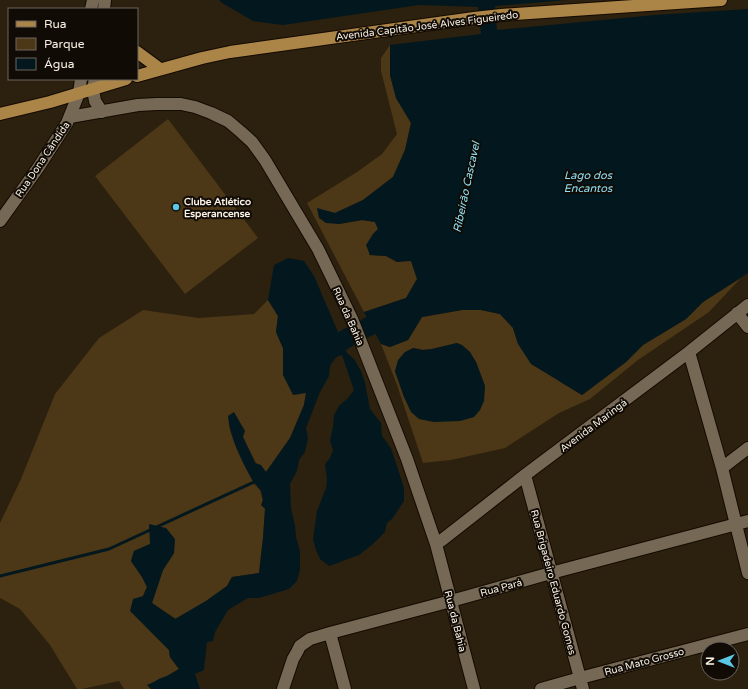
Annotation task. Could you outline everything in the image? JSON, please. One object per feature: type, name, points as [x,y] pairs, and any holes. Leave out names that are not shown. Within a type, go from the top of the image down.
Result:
[{"type":"main road","name":"Avenida Capitão José Alves Figueiredo","points":[[138,76],[230,52],[474,18],[721,0]]},
{"type":"main road","points":[[138,53],[160,69]]},
{"type":"main road","points":[[0,114],[79,93],[94,84],[120,80]]},
{"type":"street","name":"Rua Dona Cândida","points":[[0,221],[68,123],[79,93],[81,80]]},
{"type":"street","points":[[94,84],[94,100],[102,112]]},
{"type":"street","name":"Rua da Bahia","points":[[70,117],[138,105],[181,104],[195,107],[228,120],[256,148],[265,160],[318,249],[352,319],[407,459],[436,544],[474,689]]},
{"type":"street","name":"Avenida Maringá","points":[[436,544],[689,352],[748,305]]},
{"type":"street","points":[[737,313],[748,328]]},
{"type":"street","points":[[689,352],[722,468],[748,573]]},
{"type":"street","points":[[722,468],[748,448]]},
{"type":"street","name":"Rua Brigadeiro Eduardo Gomes","points":[[526,475],[581,683]]},
{"type":"street","name":"Rua Pará","points":[[283,689],[293,659],[300,646],[310,639],[748,521]]},
{"type":"street","points":[[330,633],[345,689]]},
{"type":"street","name":"Rua Mato Grosso","points":[[541,689],[581,683],[748,634]]},
{"type":"green space","points":[[390,45],[390,75],[396,98],[411,123],[405,150],[393,177],[363,200],[335,213],[317,209],[339,224],[362,220],[375,222],[378,229],[373,234],[369,255],[386,256],[397,262],[411,260],[417,279],[406,298],[364,312],[307,203],[357,172],[382,154],[397,134],[381,71],[381,58]]},
{"type":"green space","name":"Clube Atlético Esperancense","points":[[168,119],[258,238],[185,294],[95,176]]},
{"type":"green space","points":[[741,278],[709,312],[638,360],[590,399],[559,413],[505,448],[451,460],[423,463],[397,385],[381,344],[390,347],[408,340],[422,317],[462,310],[481,310],[500,314],[513,328],[518,344],[562,383],[582,395],[626,362],[643,345],[686,319],[703,302]],"holes":[[[457,343],[476,362],[485,386],[404,397],[395,371],[413,348],[423,350],[432,349]]]},
{"type":"green space","points":[[268,300],[278,316],[276,332],[283,348],[283,375],[306,393],[304,405],[290,438],[266,472],[256,463],[243,437],[234,413],[229,426],[254,484],[260,490],[265,509],[259,573],[232,577],[227,586],[176,619],[152,603],[163,570],[174,553],[150,544],[134,551],[131,561],[147,587],[143,596],[145,626],[169,650],[170,657],[179,669],[148,685],[151,689],[124,689],[119,681],[77,689],[50,645],[20,609],[0,598],[0,523],[21,479],[55,394],[99,338],[143,310],[199,318],[254,314]]},
{"type":"water","name":"Lago dos Encantos","points":[[219,0],[568,0],[495,6],[497,30],[655,15],[748,9],[748,273],[703,302],[686,319],[643,345],[626,362],[582,395],[531,364],[518,344],[513,328],[500,314],[481,310],[462,310],[422,317],[408,340],[390,347],[381,344],[364,312],[406,298],[417,279],[411,261],[397,262],[386,256],[370,255],[366,245],[378,229],[375,222],[362,220],[339,224],[326,223],[319,218],[317,208],[335,213],[363,200],[393,177],[405,150],[411,123],[396,98],[390,75],[390,45],[481,34],[478,7],[419,5],[283,25],[253,21]]},
{"type":"water","points":[[288,258],[304,261],[314,276],[347,353],[354,359],[361,371],[370,409],[381,423],[382,436],[391,448],[404,488],[404,501],[393,518],[387,523],[385,532],[359,555],[329,566],[320,559],[313,539],[317,511],[326,488],[327,480],[325,464],[330,458],[333,450],[330,441],[334,415],[339,406],[354,390],[342,355],[331,359],[329,376],[320,392],[306,428],[308,438],[305,452],[299,460],[297,471],[290,484],[291,508],[300,551],[300,570],[297,581],[289,589],[259,598],[248,598],[228,610],[215,632],[213,641],[207,642],[204,670],[195,674],[200,689],[151,689],[147,685],[179,669],[170,657],[169,650],[130,611],[133,599],[143,596],[147,587],[131,561],[134,551],[150,544],[149,524],[166,528],[175,539],[174,553],[163,570],[152,603],[175,619],[206,601],[227,586],[232,577],[259,573],[265,509],[261,505],[263,500],[261,491],[251,478],[236,448],[228,416],[234,412],[245,431],[243,437],[255,463],[261,465],[266,472],[290,438],[304,405],[306,393],[293,395],[283,375],[283,348],[276,332],[278,316],[268,300],[274,265]]},
{"type":"water","points":[[457,343],[462,345],[470,352],[476,362],[485,386],[484,401],[480,410],[474,417],[460,421],[434,422],[419,419],[411,412],[404,397],[395,371],[398,360],[405,352],[413,348],[423,350],[432,349]]},
{"type":"waterway","name":"Ribeirão Cascavel","points":[[366,328],[393,313]]},
{"type":"waterway","name":"Ribeirão Cascavel","points":[[324,358],[332,348],[349,337]]},
{"type":"waterway","points":[[0,576],[109,549],[256,481]]},
{"type":"place","name":"Clube Atlético Esperancense","points":[[176,207]]}]
